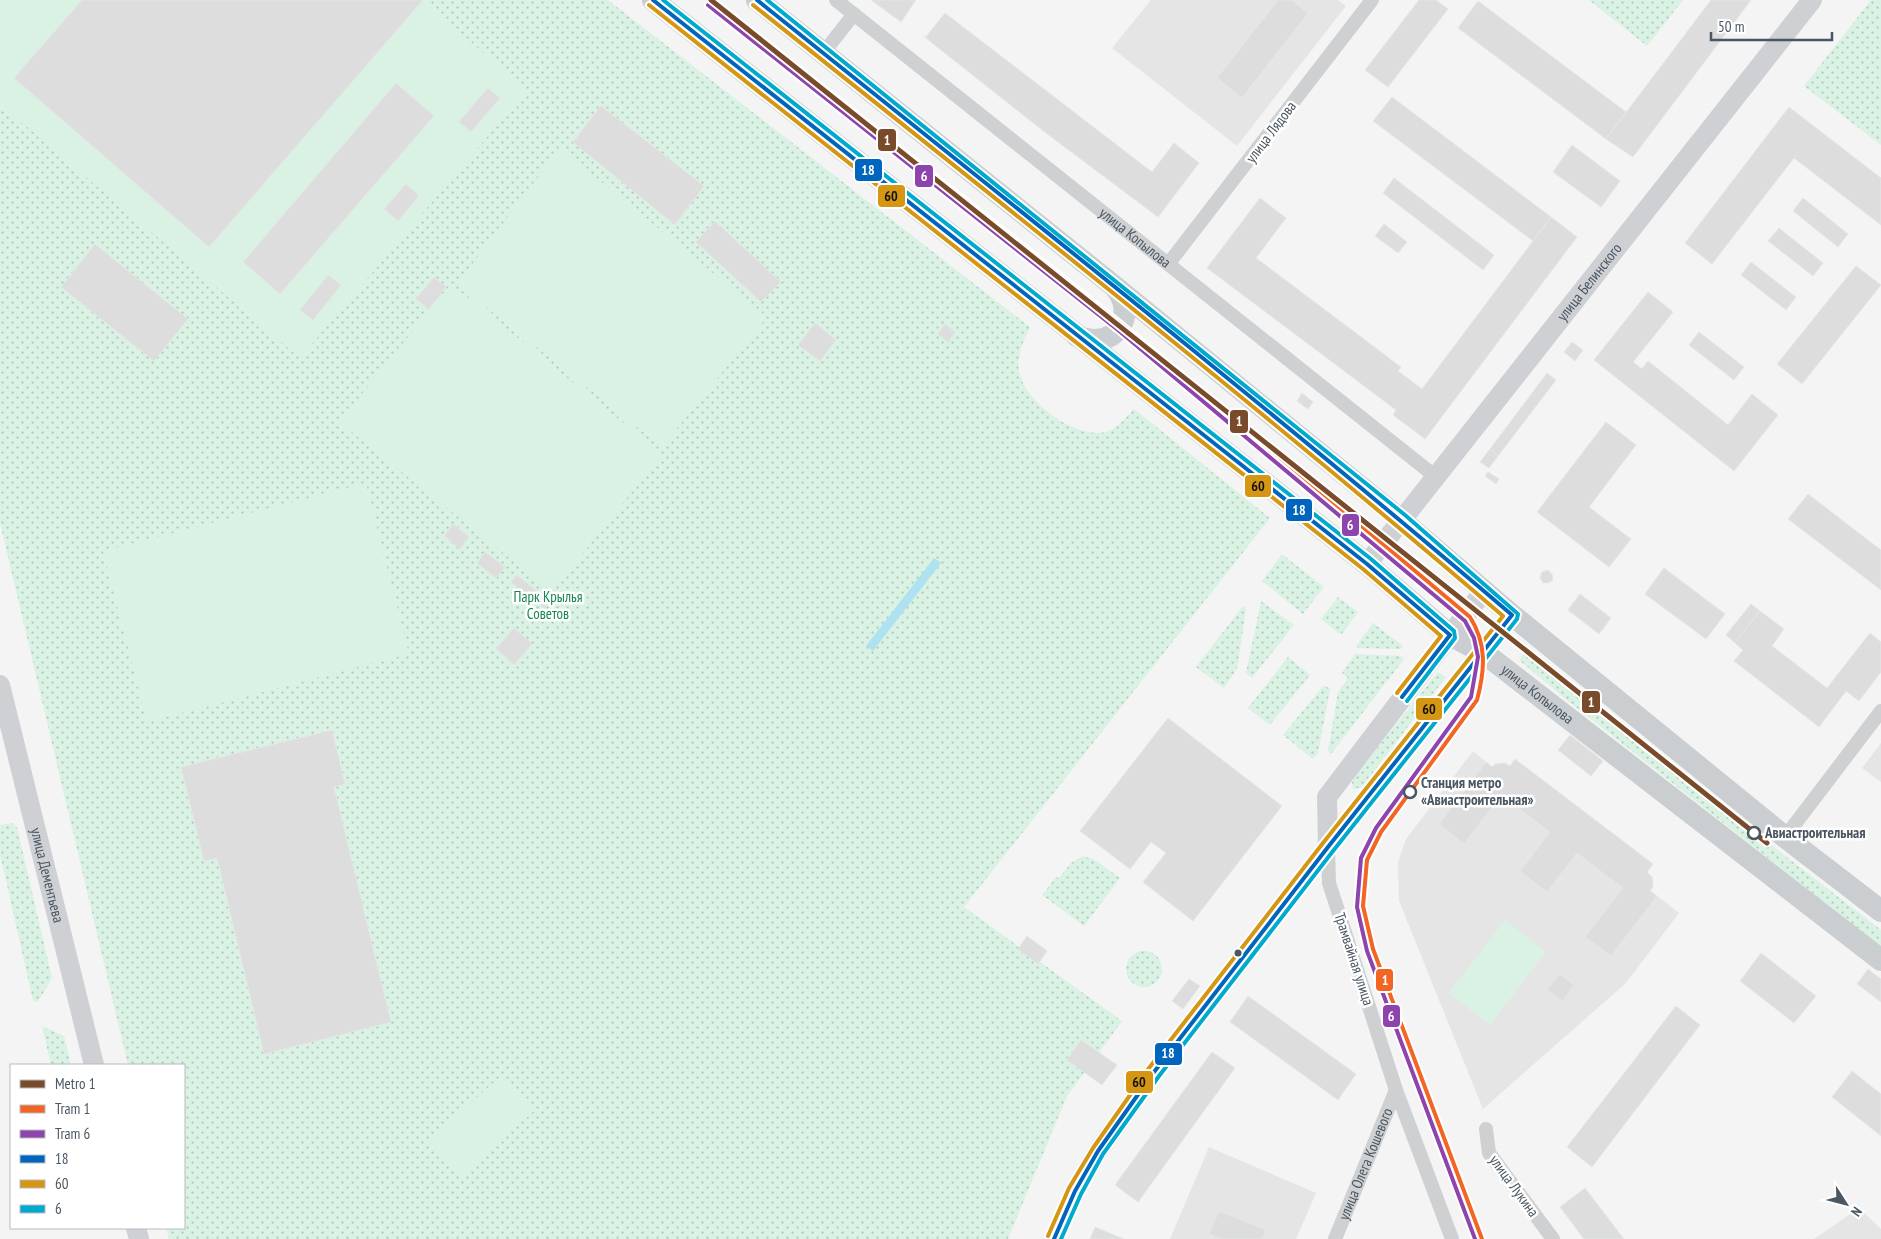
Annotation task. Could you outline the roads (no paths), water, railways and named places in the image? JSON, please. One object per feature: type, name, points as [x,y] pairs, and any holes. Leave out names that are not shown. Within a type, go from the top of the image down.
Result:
[{"type":"main road","name":"улица Копылова","points":[[653,0],[1367,564],[1450,635],[1482,652],[1881,960]]},
{"type":"main road","points":[[757,0],[1114,286],[1401,520],[1483,592],[1785,837],[1881,911]]},
{"type":"main road","points":[[1076,335],[1096,341],[1115,333],[1125,317],[1125,304],[1121,294],[1114,286]]},
{"type":"street","name":"улица Копылова","points":[[836,0],[1169,263],[1375,430],[1436,476]]},
{"type":"street","name":"улица Лядова","points":[[1169,263],[1372,0]]},
{"type":"street","name":"улица Белинского","points":[[1367,564],[1812,0]]},
{"type":"street","points":[[824,52],[854,14]]},
{"type":"street","points":[[1328,847],[1327,797],[1483,592]]},
{"type":"street","points":[[1054,1239],[1075,1191],[1098,1151],[1154,1072],[1328,847],[1512,615]]},
{"type":"street","name":"улица Дементьева","points":[[0,685],[94,1064]]},
{"type":"street","points":[[1785,837],[1881,711]]},
{"type":"street","name":"Трамвайная улица","points":[[1328,847],[1329,883],[1396,1090],[1452,1239]]},
{"type":"street","name":"улица Олега Кошевого","points":[[1335,1239],[1396,1090]]},
{"type":"street","name":"улица Лукина","points":[[1486,1129],[1489,1153],[1553,1239]]},
{"type":"water","points":[[934,558],[941,563],[873,651],[866,646]]},
{"type":"metro line","name":"1","points":[[711,0],[1767,843]]},
{"type":"tram line","name":"1","points":[[712,0],[1122,325],[1470,617],[1476,627],[1483,657],[1482,678],[1477,700],[1381,832],[1367,860],[1363,906],[1373,949],[1482,1239]]},
{"type":"tram line","name":"6","points":[[708,5],[1118,330],[1465,621],[1474,638],[1478,657],[1471,697],[1376,828],[1361,858],[1357,907],[1367,951],[1475,1239]]},
{"type":"place","name":"Станция метро «Авиастроительная»","points":[[1410,792]]},
{"type":"place","name":"Авиастроительная","points":[[1754,833]]},
{"type":"park label","name":"Парк Крылья Советов","points":[[548,606]]}]
